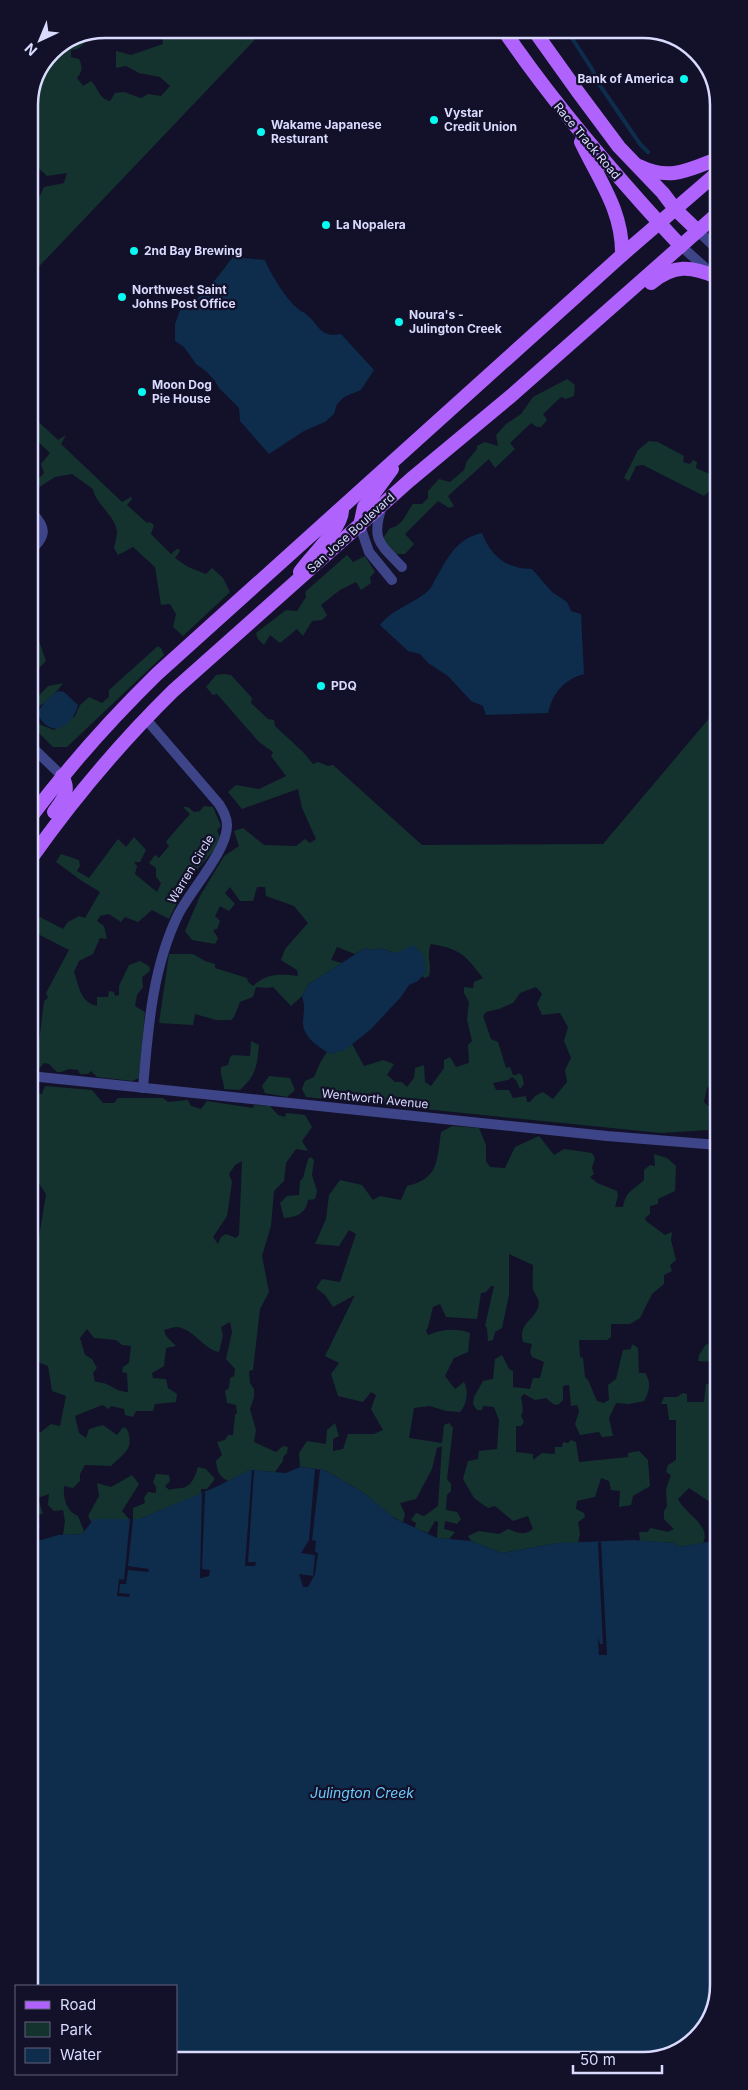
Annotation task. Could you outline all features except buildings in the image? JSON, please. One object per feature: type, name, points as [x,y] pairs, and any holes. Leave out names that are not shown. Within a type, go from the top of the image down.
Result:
[{"type":"main road","name":"Race Track Road","points":[[508,38],[574,126],[658,224],[681,246]]},
{"type":"main road","name":"Race Track Road","points":[[539,38],[600,122],[675,209],[698,231]]},
{"type":"main road","points":[[574,126],[596,175],[612,201],[619,220],[622,255]]},
{"type":"main road","points":[[636,165],[660,174],[677,174],[710,162]]},
{"type":"main road","name":"San Jose Boulevard","points":[[38,808],[62,776],[129,701],[403,451],[710,179]]},
{"type":"main road","name":"San Jose Boulevard","points":[[38,849],[84,786],[145,718],[410,480],[511,396],[710,220]]},
{"type":"main road","points":[[511,396],[522,397],[526,394],[663,273],[676,269],[690,269],[710,274]]},
{"type":"main road","points":[[360,526],[364,507],[383,483],[403,451]]},
{"type":"main road","points":[[288,589],[310,557],[332,533],[342,515],[342,508]]},
{"type":"main road","points":[[145,718],[140,712],[140,704],[168,675],[170,663]]},
{"type":"main road","points":[[38,833],[66,792],[67,785],[62,776]]},
{"type":"street","points":[[698,231],[710,242]]},
{"type":"street","points":[[681,246],[710,271]]},
{"type":"street","points":[[382,506],[376,533],[380,543],[402,566]]},
{"type":"street","points":[[38,519],[44,532],[38,543]]},
{"type":"street","points":[[360,526],[369,552],[392,580]]},
{"type":"street","name":"Warren Circle","points":[[143,1088],[154,991],[162,956],[178,916],[222,845],[227,825],[219,804],[145,718]]},
{"type":"street","points":[[38,753],[62,776]]},
{"type":"street","name":"Wentworth Avenue","points":[[38,1077],[614,1137],[710,1144]]},
{"type":"green space","points":[[162,38],[256,38],[38,268],[38,200],[44,187],[64,183],[67,173],[47,176],[38,168],[38,100],[43,79],[49,67],[51,65],[65,65],[65,51],[67,49],[87,41],[78,49],[71,50],[71,57],[79,59],[81,65],[80,74],[77,78],[83,86],[91,81],[103,98],[110,101],[115,93],[124,92],[141,98],[148,94],[161,96],[170,86],[160,77],[139,73],[126,66],[116,68],[116,51],[131,55],[163,44]]},
{"type":"green space","points":[[567,379],[575,385],[574,396],[566,399],[561,397],[543,414],[547,420],[541,427],[531,423],[510,443],[515,449],[495,468],[489,459],[448,496],[454,506],[449,508],[438,501],[405,534],[414,544],[405,554],[396,554],[386,545],[383,538],[390,528],[401,522],[413,504],[422,504],[428,498],[428,491],[439,479],[450,482],[464,470],[467,461],[477,449],[477,446],[485,442],[498,446],[496,435],[506,424],[521,414],[533,397]]},
{"type":"green space","points":[[38,421],[58,440],[66,435],[61,444],[122,502],[131,497],[132,499],[127,505],[147,523],[150,522],[154,525],[151,534],[171,554],[179,549],[180,551],[175,558],[188,567],[206,574],[212,568],[223,578],[230,592],[183,636],[173,627],[176,614],[170,604],[161,605],[155,567],[133,547],[118,555],[114,548],[117,534],[116,526],[98,500],[93,489],[72,474],[55,477],[38,488],[38,480],[44,473],[41,464],[50,453],[38,442]]},
{"type":"green space","points":[[649,441],[658,442],[684,456],[683,462],[690,464],[693,460],[697,462],[696,468],[710,474],[710,491],[704,496],[643,465],[636,466],[629,481],[624,478],[638,450]]},
{"type":"green space","points":[[347,555],[353,562],[365,556],[375,572],[370,577],[371,583],[361,590],[356,582],[340,590],[321,605],[327,615],[322,620],[312,621],[303,636],[297,629],[280,643],[270,635],[264,645],[258,639],[256,633],[286,610],[297,611],[306,597],[305,592]]},
{"type":"green space","points":[[38,638],[46,661],[38,669]]},
{"type":"green space","points":[[158,646],[161,648],[164,655],[67,747],[53,747],[38,732],[38,722],[41,725],[54,730],[75,716],[80,705],[89,697],[102,703],[109,697],[109,690]]},
{"type":"green space","points":[[216,675],[231,675],[252,698],[251,703],[268,719],[274,720],[275,726],[313,764],[318,762],[328,766],[333,765],[422,845],[603,844],[710,717],[710,1085],[707,1088],[704,1102],[709,1107],[708,1130],[661,1133],[306,1097],[302,1089],[305,1081],[314,1077],[327,1052],[330,1054],[344,1050],[352,1044],[364,1066],[383,1060],[394,1064],[387,1075],[395,1082],[402,1082],[407,1087],[414,1078],[415,1068],[424,1065],[425,1082],[431,1086],[444,1068],[444,1060],[450,1057],[456,1067],[469,1063],[468,1045],[472,1041],[467,1020],[469,1002],[464,993],[464,987],[473,988],[474,982],[483,978],[462,954],[449,948],[431,944],[429,952],[430,972],[429,976],[425,978],[422,976],[426,972],[396,953],[379,948],[373,950],[365,948],[355,954],[337,947],[331,960],[342,963],[309,984],[302,996],[291,1006],[273,987],[256,987],[253,997],[240,1002],[231,1020],[216,1020],[195,1014],[193,1025],[159,1023],[169,954],[193,954],[215,964],[215,968],[247,978],[248,982],[253,986],[263,979],[274,975],[298,976],[297,970],[281,960],[285,949],[308,923],[294,906],[266,896],[265,887],[257,887],[253,901],[240,901],[230,887],[225,893],[235,904],[229,911],[220,906],[215,916],[220,921],[217,929],[213,930],[218,938],[215,944],[192,940],[185,931],[200,896],[224,856],[239,846],[234,831],[243,828],[264,845],[296,846],[305,839],[310,843],[316,839],[302,808],[298,789],[242,809],[228,792],[236,785],[259,789],[286,776],[271,756],[273,752],[259,742],[217,694],[213,695],[206,687]],"holes":[[[536,987],[542,994],[537,1004],[542,1015],[560,1013],[568,1027],[564,1041],[571,1058],[565,1070],[567,1082],[553,1099],[543,1092],[535,1096],[530,1102],[527,1102],[526,1096],[513,1098],[509,1090],[496,1090],[493,1083],[508,1080],[512,1077],[516,1080],[520,1089],[524,1084],[522,1075],[518,1073],[513,1075],[510,1067],[506,1068],[498,1042],[491,1039],[483,1016],[486,1012],[513,1003],[520,993]]]},
{"type":"green space","points":[[63,683],[50,698],[38,706],[38,697],[48,686]]},
{"type":"green space","points":[[204,806],[213,807],[221,826],[217,830],[220,837],[216,848],[189,879],[169,919],[152,910],[138,922],[125,917],[121,922],[109,914],[100,916],[97,921],[104,926],[107,939],[100,938],[93,954],[79,961],[74,972],[84,997],[91,1004],[97,1006],[97,997],[108,997],[109,991],[114,992],[115,996],[119,995],[119,986],[129,965],[140,961],[149,966],[150,971],[142,977],[143,987],[137,995],[135,1006],[145,1012],[139,1078],[132,1081],[97,1077],[91,1071],[88,1074],[80,1074],[78,1070],[69,1069],[57,1072],[49,1064],[44,1063],[38,1070],[38,1051],[44,1001],[48,998],[46,993],[69,950],[38,934],[38,920],[40,917],[63,929],[68,922],[79,916],[85,918],[100,892],[56,862],[61,854],[79,860],[80,866],[77,871],[89,878],[118,839],[126,847],[134,837],[146,850],[140,862],[134,862],[137,866],[135,874],[157,892],[161,883],[156,877],[156,868],[149,863],[155,855],[159,858],[169,846],[166,842],[190,814],[183,807],[188,807],[194,812],[200,811]]},
{"type":"green space","points":[[251,1041],[259,1045],[253,1075],[240,1090],[224,1089],[221,1067],[228,1065],[230,1057],[233,1055],[250,1056]]},
{"type":"green space","points":[[269,1076],[290,1078],[295,1090],[287,1097],[265,1093],[262,1086]]},
{"type":"green space","points":[[45,1086],[92,1090],[103,1103],[114,1103],[118,1098],[163,1098],[168,1102],[188,1100],[191,1106],[201,1109],[207,1101],[253,1108],[254,1105],[270,1106],[278,1115],[285,1117],[286,1113],[305,1115],[312,1127],[302,1141],[308,1151],[296,1149],[286,1163],[284,1181],[274,1191],[271,1226],[262,1256],[269,1292],[260,1309],[253,1370],[249,1371],[250,1383],[254,1389],[254,1397],[250,1409],[256,1430],[254,1442],[276,1452],[283,1446],[288,1447],[283,1461],[275,1472],[250,1470],[228,1481],[222,1477],[218,1470],[216,1461],[222,1455],[217,1442],[225,1440],[228,1435],[233,1435],[235,1415],[237,1413],[236,1405],[227,1403],[225,1391],[229,1388],[230,1378],[234,1376],[235,1369],[226,1359],[232,1332],[230,1322],[221,1327],[223,1336],[219,1352],[208,1347],[188,1331],[174,1327],[164,1330],[166,1336],[176,1346],[166,1348],[164,1366],[152,1373],[153,1378],[166,1379],[168,1388],[177,1394],[176,1402],[155,1404],[153,1411],[136,1411],[133,1417],[125,1415],[124,1409],[111,1406],[109,1409],[102,1405],[75,1416],[79,1433],[86,1438],[89,1429],[103,1425],[117,1435],[123,1427],[127,1429],[130,1441],[124,1454],[111,1466],[85,1465],[80,1474],[80,1481],[73,1488],[64,1486],[66,1504],[78,1516],[84,1531],[82,1534],[63,1535],[65,1521],[63,1510],[54,1511],[48,1505],[49,1494],[38,1498],[38,1431],[41,1432],[51,1424],[60,1426],[66,1396],[52,1391],[48,1366],[38,1362],[38,1244],[46,1194],[38,1182],[38,1093],[42,1094]],"holes":[[[242,1161],[239,1235],[236,1238],[226,1234],[221,1237],[218,1244],[213,1237],[227,1216],[232,1182],[229,1174],[235,1165]],[[87,1329],[94,1338],[116,1340],[122,1345],[131,1346],[129,1363],[123,1367],[122,1372],[127,1373],[128,1392],[95,1382],[93,1373],[97,1368],[92,1359],[85,1355],[80,1338]]]},
{"type":"green space","points":[[452,1126],[479,1128],[486,1145],[486,1161],[490,1167],[505,1168],[515,1147],[539,1136],[554,1155],[564,1149],[592,1153],[595,1158],[592,1168],[594,1174],[590,1177],[597,1183],[617,1191],[618,1196],[615,1207],[623,1207],[628,1194],[644,1180],[644,1170],[650,1165],[655,1166],[654,1154],[667,1158],[676,1166],[675,1191],[658,1199],[658,1204],[650,1206],[650,1214],[645,1218],[646,1221],[665,1235],[672,1232],[671,1240],[676,1260],[670,1265],[672,1271],[664,1275],[664,1284],[652,1294],[640,1318],[630,1324],[611,1324],[611,1337],[607,1340],[579,1340],[580,1357],[583,1358],[585,1377],[597,1401],[604,1403],[609,1400],[608,1385],[616,1379],[623,1350],[631,1349],[632,1344],[638,1348],[639,1373],[645,1373],[649,1384],[644,1401],[629,1404],[616,1403],[609,1418],[613,1436],[602,1437],[599,1432],[580,1435],[575,1424],[579,1411],[577,1405],[571,1406],[569,1385],[563,1386],[563,1400],[558,1405],[553,1404],[546,1398],[535,1400],[524,1394],[521,1397],[523,1410],[521,1416],[524,1422],[521,1426],[516,1426],[516,1452],[533,1454],[533,1460],[542,1453],[555,1454],[555,1447],[562,1447],[563,1442],[568,1443],[571,1440],[576,1442],[579,1462],[628,1457],[628,1453],[639,1451],[648,1460],[650,1486],[633,1496],[631,1505],[619,1507],[620,1491],[611,1490],[609,1481],[601,1478],[595,1497],[577,1501],[576,1509],[584,1513],[585,1517],[578,1522],[580,1534],[578,1543],[557,1543],[502,1553],[471,1541],[468,1536],[479,1531],[499,1534],[508,1529],[524,1533],[533,1529],[528,1516],[513,1521],[495,1506],[488,1508],[474,1498],[463,1479],[468,1461],[478,1459],[479,1451],[497,1449],[499,1420],[494,1407],[483,1406],[482,1410],[477,1410],[473,1404],[474,1397],[483,1381],[493,1379],[495,1359],[502,1355],[509,1369],[513,1371],[513,1387],[530,1389],[533,1378],[540,1378],[544,1362],[532,1357],[530,1352],[532,1344],[523,1342],[522,1336],[524,1327],[539,1305],[533,1289],[533,1265],[509,1254],[509,1295],[502,1328],[495,1332],[493,1340],[488,1341],[487,1328],[485,1326],[494,1286],[481,1293],[477,1319],[446,1317],[440,1304],[433,1307],[426,1331],[428,1335],[449,1330],[460,1330],[470,1333],[468,1352],[454,1358],[445,1376],[455,1389],[464,1382],[467,1393],[462,1409],[460,1412],[446,1411],[430,1406],[414,1408],[409,1438],[442,1443],[444,1425],[449,1423],[453,1428],[447,1479],[451,1484],[451,1491],[447,1495],[446,1510],[457,1512],[461,1519],[457,1524],[445,1521],[444,1529],[455,1532],[449,1539],[437,1538],[438,1522],[435,1521],[428,1533],[415,1528],[416,1523],[411,1520],[416,1513],[424,1516],[438,1506],[442,1446],[437,1448],[432,1469],[416,1499],[400,1503],[405,1514],[403,1522],[391,1516],[364,1493],[325,1470],[300,1467],[299,1453],[307,1441],[326,1444],[327,1430],[335,1423],[339,1436],[333,1439],[333,1451],[343,1449],[348,1434],[374,1434],[383,1430],[371,1409],[376,1395],[371,1392],[363,1402],[338,1396],[331,1374],[339,1363],[325,1356],[355,1295],[333,1307],[325,1295],[316,1288],[322,1279],[340,1282],[356,1234],[349,1230],[339,1246],[315,1244],[326,1219],[329,1195],[340,1180],[362,1185],[373,1200],[380,1196],[401,1200],[407,1186],[425,1179],[431,1173],[437,1160],[441,1132]]},
{"type":"green space","points":[[311,1157],[314,1160],[312,1175],[317,1191],[315,1199],[308,1200],[305,1209],[300,1214],[284,1218],[280,1203],[287,1196],[299,1195],[300,1181],[303,1178],[308,1159]]},
{"type":"green space","points":[[706,1344],[710,1345],[710,1362],[698,1361],[699,1355]]},
{"type":"green space","points":[[706,1384],[710,1384],[710,1502],[689,1488],[678,1499],[704,1531],[703,1543],[678,1547],[675,1543],[640,1541],[639,1532],[647,1532],[651,1528],[668,1532],[674,1529],[664,1519],[664,1511],[667,1506],[666,1489],[671,1475],[666,1472],[668,1465],[676,1460],[676,1420],[669,1420],[667,1404],[661,1404],[664,1397],[677,1397],[683,1393],[687,1394],[687,1402],[704,1402]]},
{"type":"green space","points":[[198,1467],[206,1469],[215,1479],[207,1489],[201,1489],[201,1494],[139,1519],[133,1519],[133,1508],[145,1503],[144,1498],[148,1492],[156,1493],[156,1487],[153,1482],[156,1474],[169,1475],[170,1481],[165,1486],[169,1490],[181,1488],[188,1486]]},
{"type":"green space","points":[[132,1475],[139,1484],[122,1511],[129,1519],[94,1519],[92,1523],[88,1516],[99,1496],[97,1483],[111,1487]]},
{"type":"green space","points":[[38,1498],[43,1514],[38,1514]]},
{"type":"water","points":[[233,257],[265,260],[288,299],[324,333],[341,334],[374,370],[361,390],[344,397],[337,404],[334,414],[325,422],[304,431],[269,454],[240,421],[239,408],[219,388],[207,372],[196,364],[184,347],[175,341],[175,324],[180,310],[203,294]]},
{"type":"water","points":[[482,533],[490,548],[501,560],[514,567],[532,569],[552,592],[567,602],[571,611],[581,614],[584,674],[570,680],[560,688],[553,699],[548,713],[486,715],[483,706],[471,701],[448,676],[428,663],[420,654],[408,651],[380,625],[390,615],[428,591],[459,544]]},
{"type":"water","points":[[58,691],[64,692],[78,705],[71,720],[66,725],[54,728],[42,721],[38,715],[46,700]]},
{"type":"water","points":[[413,945],[424,956],[426,972],[418,981],[409,985],[400,998],[371,1029],[345,1050],[330,1054],[309,1038],[303,1024],[304,1007],[302,996],[309,984],[365,948],[373,950],[379,948],[396,953]]},
{"type":"water","name":"Julington Creek","points":[[300,1467],[325,1470],[364,1493],[394,1518],[437,1538],[471,1541],[502,1553],[557,1543],[634,1540],[675,1543],[678,1547],[710,1542],[710,1994],[707,2007],[697,2026],[681,2041],[652,2052],[178,2052],[178,1985],[38,1985],[38,1541],[58,1535],[82,1534],[94,1519],[139,1519],[216,1487],[250,1470],[286,1473]]},
{"type":"pier","points":[[315,1469],[320,1470],[312,1540],[316,1541],[315,1552],[318,1553],[315,1574],[308,1587],[303,1587],[299,1574],[313,1576],[315,1555],[301,1553],[309,1540]]},
{"type":"pier","points":[[252,1470],[254,1471],[248,1562],[256,1562],[255,1566],[245,1566]]},
{"type":"pier","points":[[205,1492],[202,1569],[210,1570],[209,1576],[197,1579],[200,1578],[202,1493]]},
{"type":"pier","points":[[130,1519],[133,1519],[128,1566],[149,1569],[148,1572],[128,1570],[126,1584],[120,1584],[119,1593],[130,1594],[129,1597],[117,1596],[119,1579],[124,1580]]},
{"type":"pier","points":[[598,1542],[601,1542],[607,1655],[599,1655],[598,1637],[600,1644],[603,1644]]},
{"type":"waterway","points":[[572,38],[592,69],[599,84],[640,144],[648,152]]},
{"type":"place","name":"Bank of America","points":[[684,79]]},
{"type":"place","name":"Vystar Credit Union","points":[[434,120]]},
{"type":"place","name":"Wakame Japanese Resturant","points":[[261,132]]},
{"type":"place","name":"La Nopalera","points":[[326,225]]},
{"type":"place","name":"2nd Bay Brewing","points":[[134,251]]},
{"type":"place","name":"Northwest Saint Johns Post Office","points":[[122,297]]},
{"type":"place","name":"Noura's - Julington Creek","points":[[399,322]]},
{"type":"place","name":"Moon Dog Pie House","points":[[142,392]]},
{"type":"place","name":"PDQ","points":[[321,686]]}]
